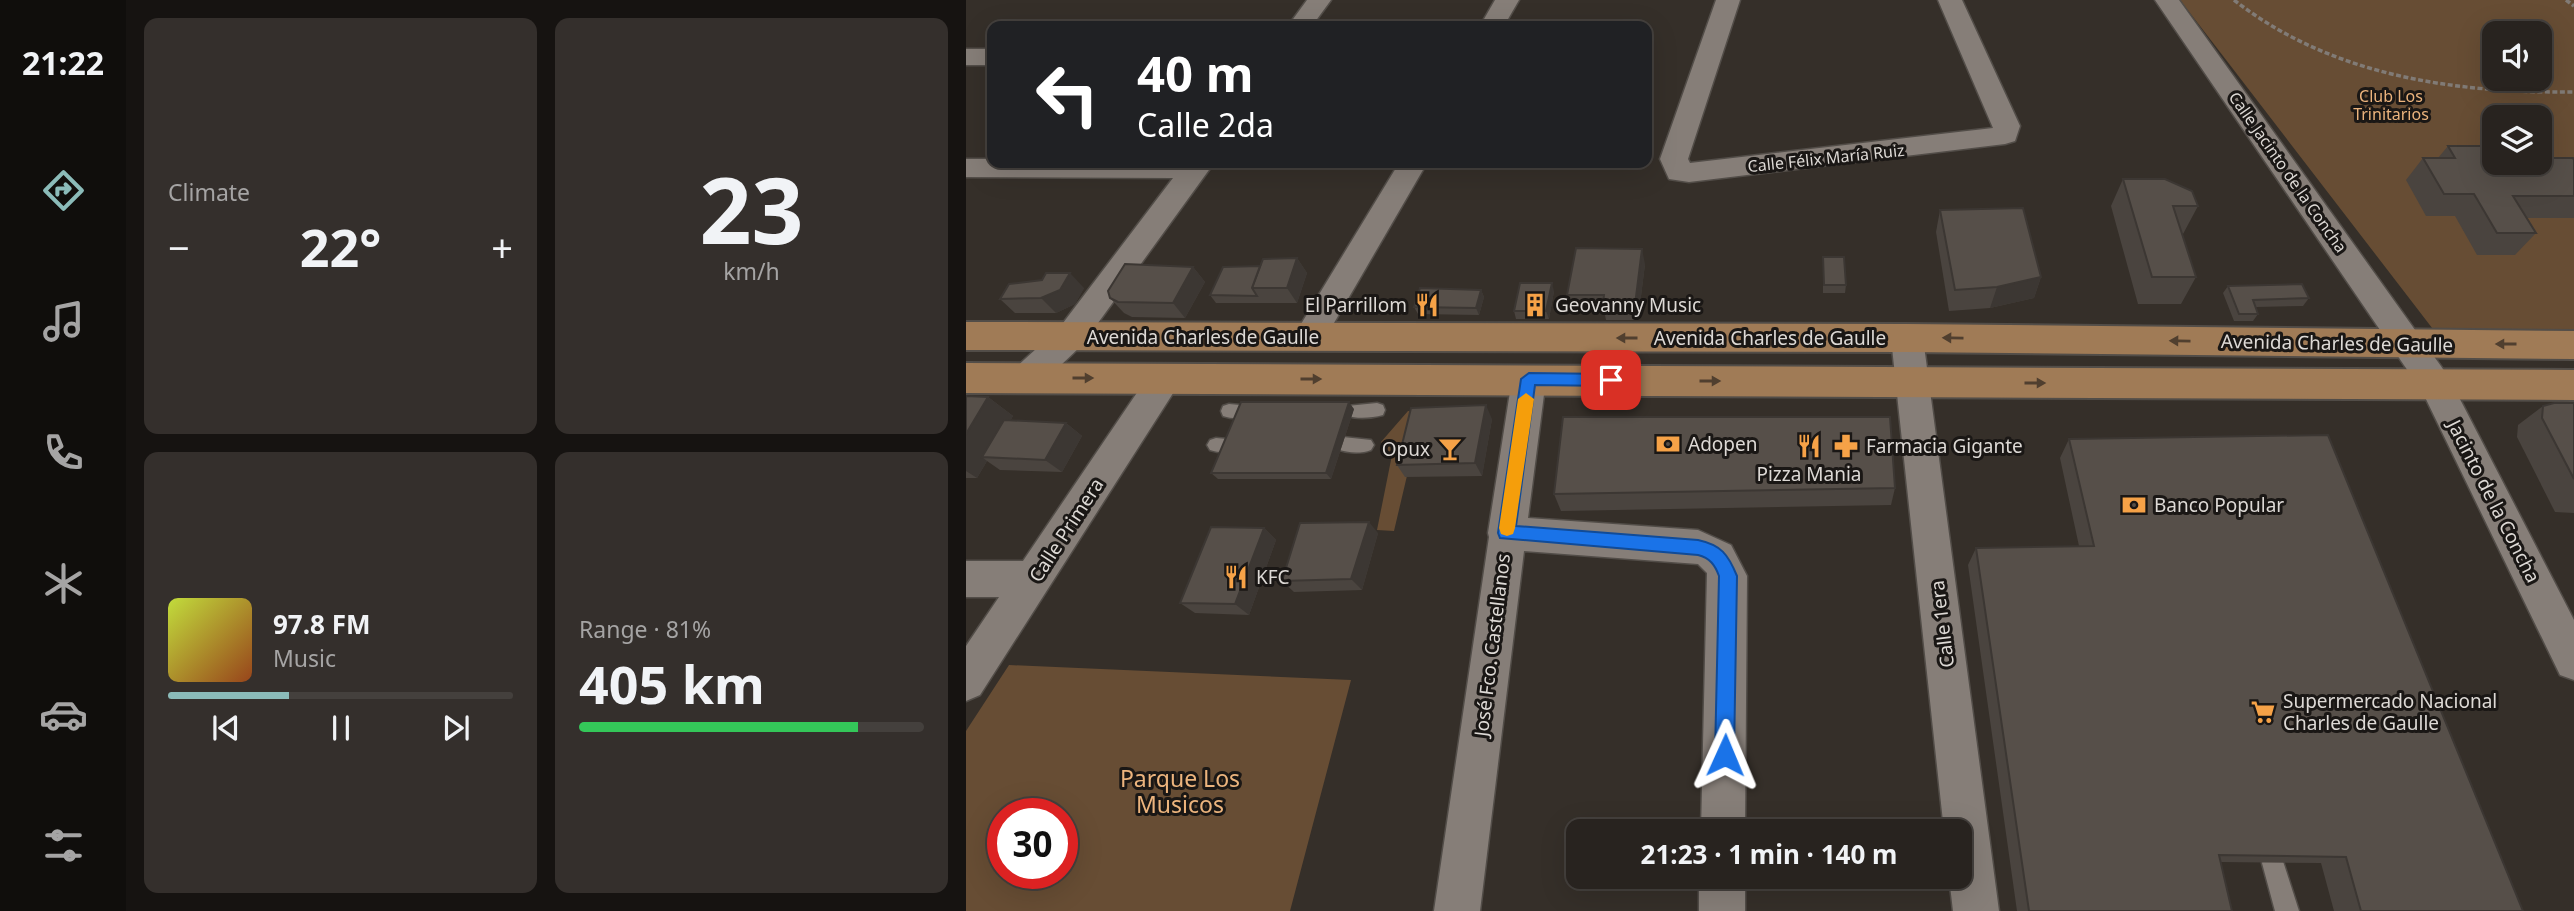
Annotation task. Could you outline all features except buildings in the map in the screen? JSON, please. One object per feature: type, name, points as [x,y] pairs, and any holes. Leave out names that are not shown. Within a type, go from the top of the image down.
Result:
[{"type":"main road","name":"Avenida Charles de Gaulle","points":[[966,336],[1907,338],[2574,345]]},
{"type":"main road","name":"Avenida Charles de Gaulle","points":[[966,378],[2574,386]]},
{"type":"street","points":[[1304,21],[1319,0]]},
{"type":"street","points":[[1495,21],[1507,0]]},
{"type":"street","name":"Calle Félix María Ruiz","points":[[1728,0],[1674,159],[1679,172],[1716,170],[2005,135],[2007,126],[1950,0]]},
{"type":"street","name":"Calle Jacinto de la Concha","points":[[2166,0],[2409,344]]},
{"type":"street","points":[[966,57],[987,57]]},
{"type":"street","points":[[966,168],[987,168]]},
{"type":"street","points":[[1026,378],[1070,336],[1196,168]]},
{"type":"street","points":[[1309,338],[1410,168]]},
{"type":"street","name":"Calle 1era","points":[[1907,338],[1976,911]]},
{"type":"street","name":"Jacinto de la Concha","points":[[2409,344],[2436,385],[2573,657]]},
{"type":"street","name":"Calle Primera","points":[[966,681],[1165,378]]},
{"type":"street","name":"José Fco. Castellanos","points":[[1457,911],[1506,533],[1529,379]]},
{"type":"street","points":[[1506,533],[1698,547],[1710,550],[1722,560],[1728,576],[1723,819]]},
{"type":"street","points":[[966,579],[1033,579]]},
{"type":"street","points":[[1722,911],[1723,889]]},
{"type":"lane","points":[[1353,411],[1377,410]]},
{"type":"lane","points":[[1343,444],[1365,445]]},
{"type":"lane","points":[[2273,863],[2287,911]]},
{"type":"path","points":[[2234,0],[2269,27],[2322,52],[2365,66],[2466,88],[2574,92]]},
{"type":"path","points":[[2566,0],[2574,6]]},
{"type":"green space","name":"Club Los Trinitarios","points":[[2180,0],[2574,0],[2574,337],[2439,337]]},
{"type":"green space","points":[[1408,411],[1422,412],[1394,531],[1377,530],[1392,455],[1381,442]]},
{"type":"green space","name":"Parque Los Musicos","points":[[1009,665],[1351,680],[1290,911],[966,911],[966,731]]},
{"type":"slow traffic","points":[[1507,528],[1526,399]]},
{"type":"place","name":"El Parrillom","points":[[1427,305]]},
{"type":"place","name":"Geovanny Music","points":[[1535,305]]},
{"type":"place","name":"Adopen","points":[[1668,444]]},
{"type":"place","name":"Pizza Mania","points":[[1809,446]]},
{"type":"place","name":"Farmacia Gigante","points":[[1846,446]]},
{"type":"place","name":"Opux","points":[[1450,449]]},
{"type":"place","name":"Banco Popular","points":[[2134,505]]},
{"type":"place","name":"KFC","points":[[1236,577]]},
{"type":"place","name":"Supermercado Nacional Charles de Gaulle","points":[[2263,712]]},
{"type":"route","points":[[1611,380],[1529,379],[1506,533],[1698,547],[1710,550],[1722,560],[1728,576],[1725,755]]}]
